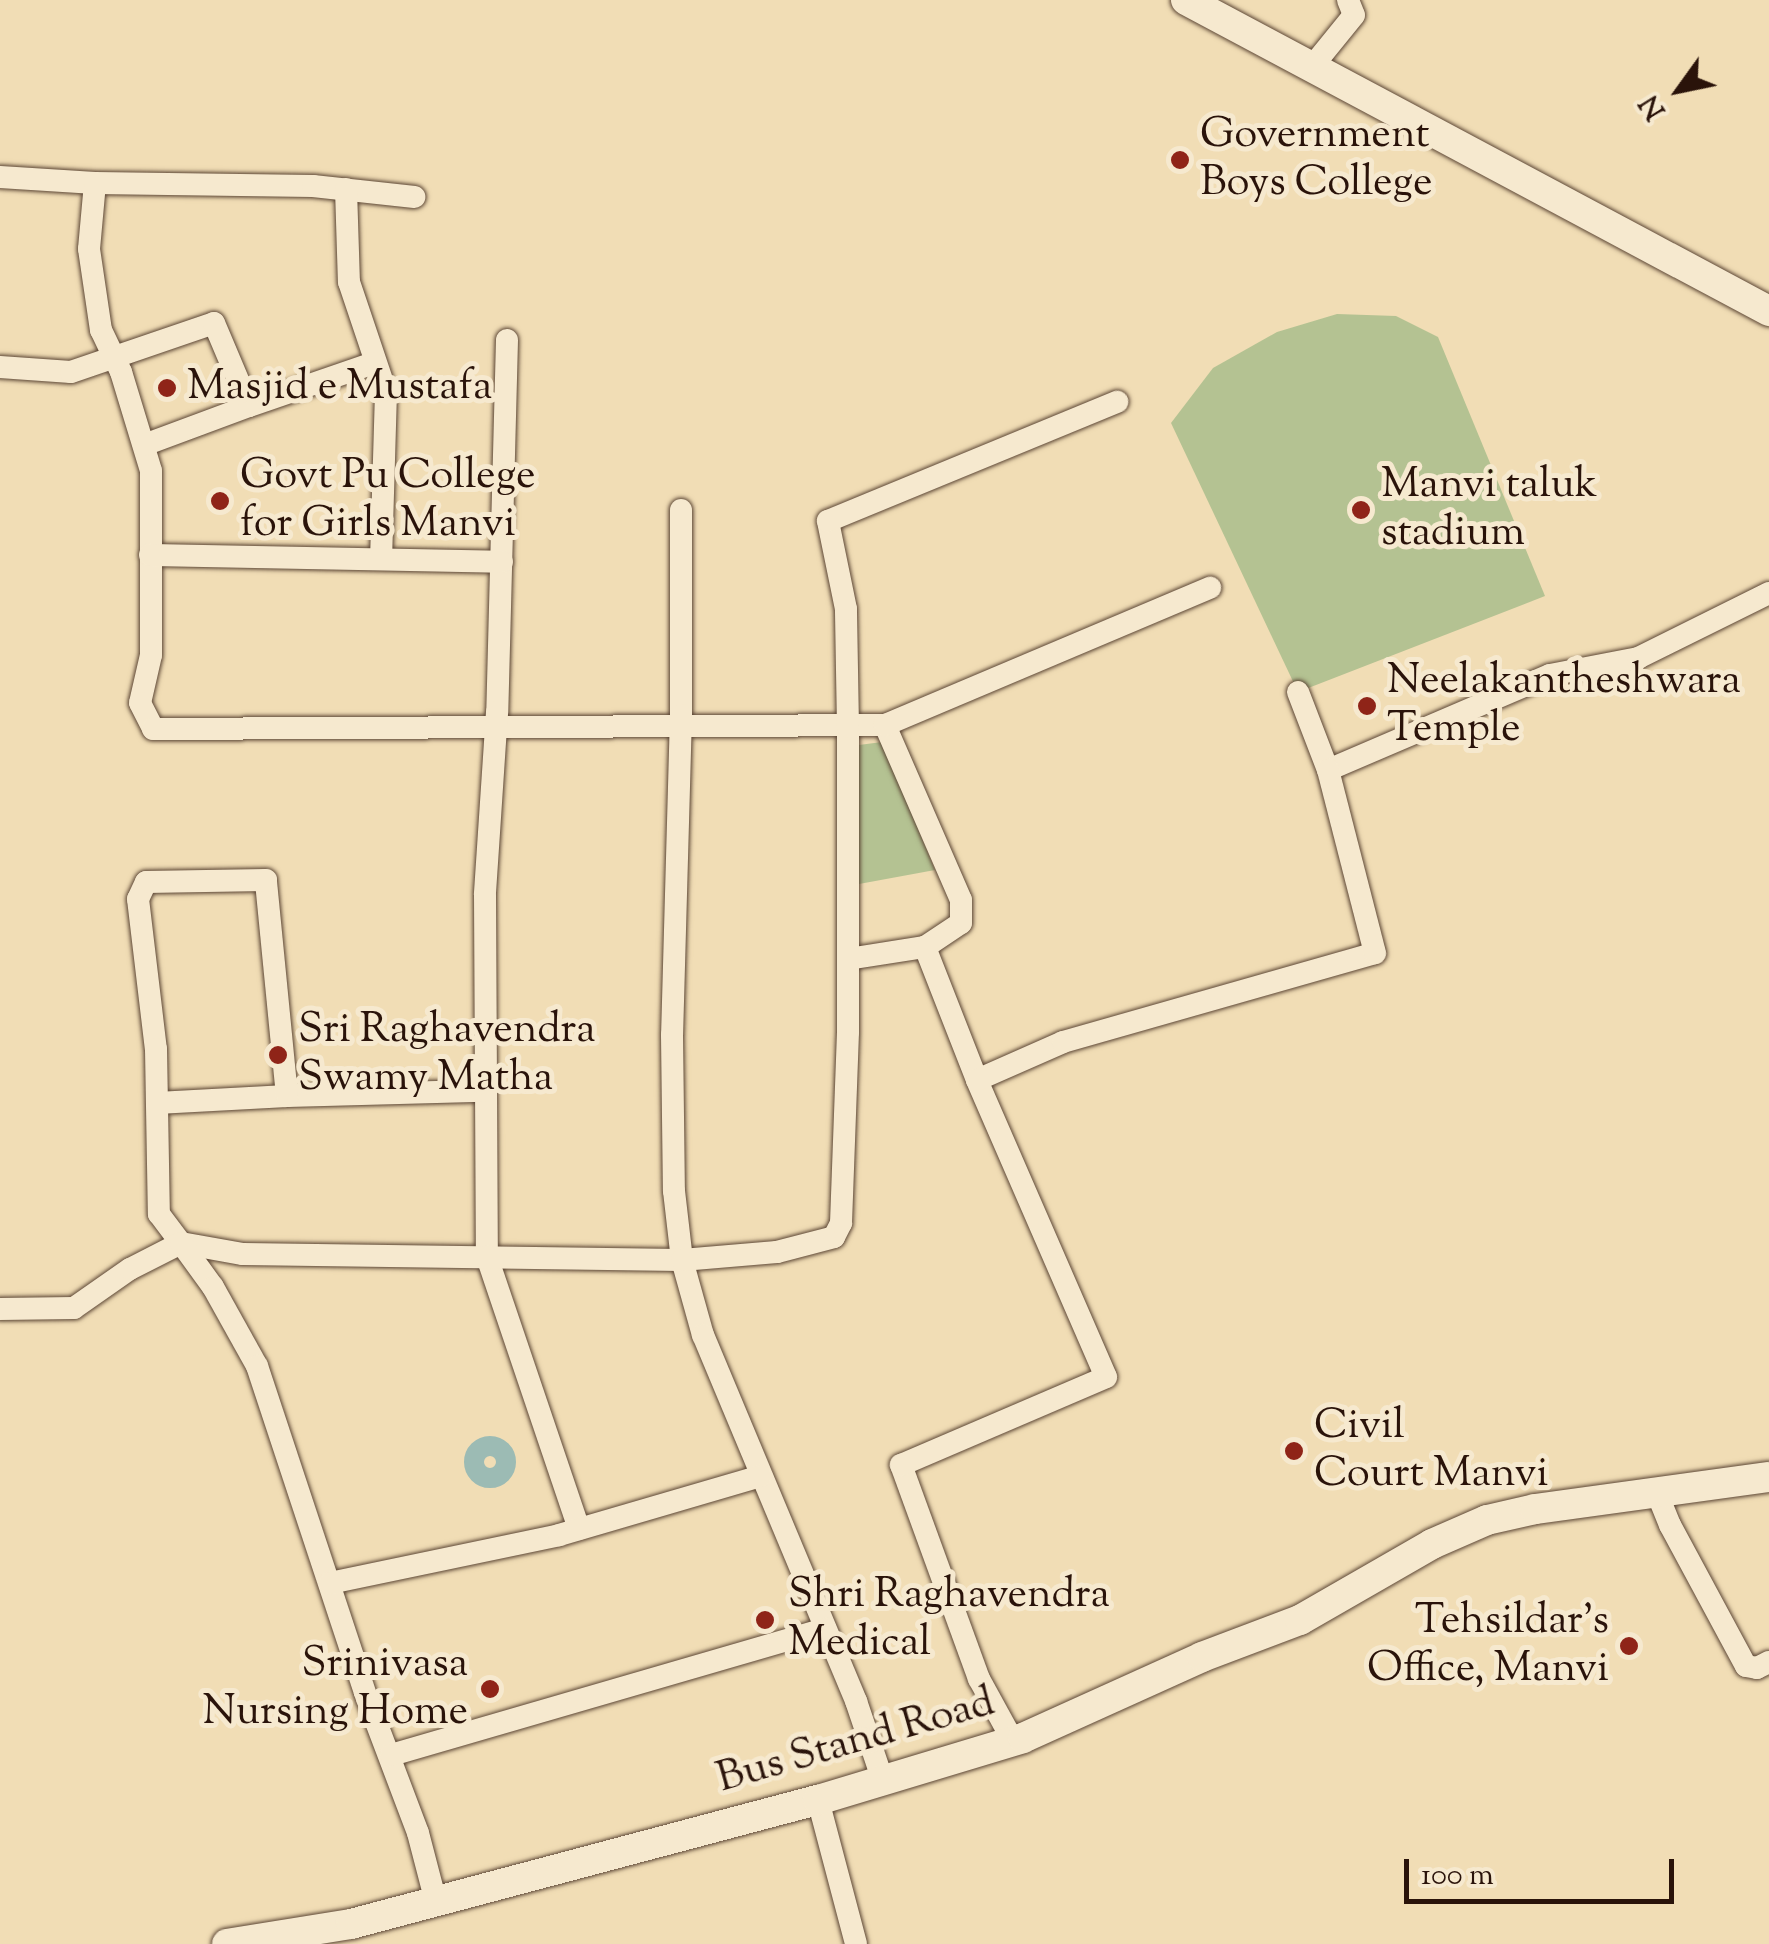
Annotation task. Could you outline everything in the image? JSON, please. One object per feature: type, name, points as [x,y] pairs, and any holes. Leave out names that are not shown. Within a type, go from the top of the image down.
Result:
[{"type":"main road","points":[[1186,0],[1769,311]]},
{"type":"main road","name":"Bus Stand Road","points":[[228,1944],[351,1924],[818,1800],[1013,1742],[1300,1620],[1432,1544],[1487,1520],[1769,1478]]},
{"type":"street","points":[[1312,68],[1354,15],[1348,0]]},
{"type":"street","points":[[0,178],[346,190],[414,197]]},
{"type":"street","points":[[94,183],[88,249],[101,330],[116,360],[151,472],[151,656],[140,703],[153,729],[496,724],[884,725],[1210,588]]},
{"type":"street","points":[[346,190],[348,282],[386,392],[380,560]]},
{"type":"street","points":[[0,367],[72,372],[116,360],[214,322],[249,406]]},
{"type":"street","points":[[507,340],[496,724],[485,894],[483,1091],[487,1257],[579,1529]]},
{"type":"street","points":[[144,446],[374,363]]},
{"type":"street","points":[[0,1310],[74,1308],[130,1269],[181,1243],[243,1254],[682,1260],[777,1252],[834,1238],[841,1223],[848,959],[848,727],[846,609],[828,520],[1118,402]]},
{"type":"street","points":[[680,510],[681,725],[672,1035],[674,1191],[682,1260],[703,1335],[856,1701],[882,1781]]},
{"type":"street","points":[[150,555],[502,562]]},
{"type":"street","points":[[1328,770],[1550,675],[1638,658],[1769,593]]},
{"type":"street","points":[[977,1080],[1063,1042],[1375,953],[1328,770],[1298,692]]},
{"type":"street","points":[[848,959],[925,947],[961,923],[961,900],[884,725]]},
{"type":"street","points":[[287,1096],[266,880],[146,882],[138,899],[156,1048],[159,1214],[214,1288],[258,1366],[367,1698],[392,1755],[436,1902]]},
{"type":"street","points":[[925,947],[977,1080],[1106,1377],[901,1466],[979,1679],[1013,1742]]},
{"type":"street","points":[[158,1104],[483,1091]]},
{"type":"street","points":[[330,1583],[579,1529],[761,1476]]},
{"type":"street","points":[[1657,1492],[1670,1525],[1746,1666],[1758,1668],[1769,1662]]},
{"type":"street","points":[[392,1755],[826,1629]]},
{"type":"street","points":[[818,1800],[856,1944]]},
{"type":"green space","name":"Manvi taluk stadium","points":[[1337,314],[1396,316],[1438,337],[1545,596],[1298,692],[1171,423],[1213,368],[1277,332]]},
{"type":"green space","points":[[882,742],[935,870],[859,884],[859,745]]},
{"type":"waterway","points":[[490,1446],[501,1451],[506,1462],[501,1473],[490,1478],[479,1473],[474,1462],[479,1451],[490,1446]]},
{"type":"place","name":"Government Boys College","points":[[1180,160]]},
{"type":"place","name":"Masjid e Mustafa","points":[[167,388]]},
{"type":"place","name":"Govt Pu College for Girls Manvi","points":[[220,501]]},
{"type":"place","name":"Manvi taluk stadium","points":[[1361,510]]},
{"type":"place","name":"Neelakantheshwara Temple","points":[[1367,706]]},
{"type":"place","name":"Sri Raghavendra Swamy Matha","points":[[278,1055]]},
{"type":"place","name":"Civil Court Manvi","points":[[1294,1451]]},
{"type":"place","name":"Shri Raghavendra Medical","points":[[765,1620]]},
{"type":"place","name":"Tehsildar's Office, Manvi","points":[[1629,1646]]},
{"type":"place","name":"Srinivasa Nursing Home","points":[[490,1689]]}]
